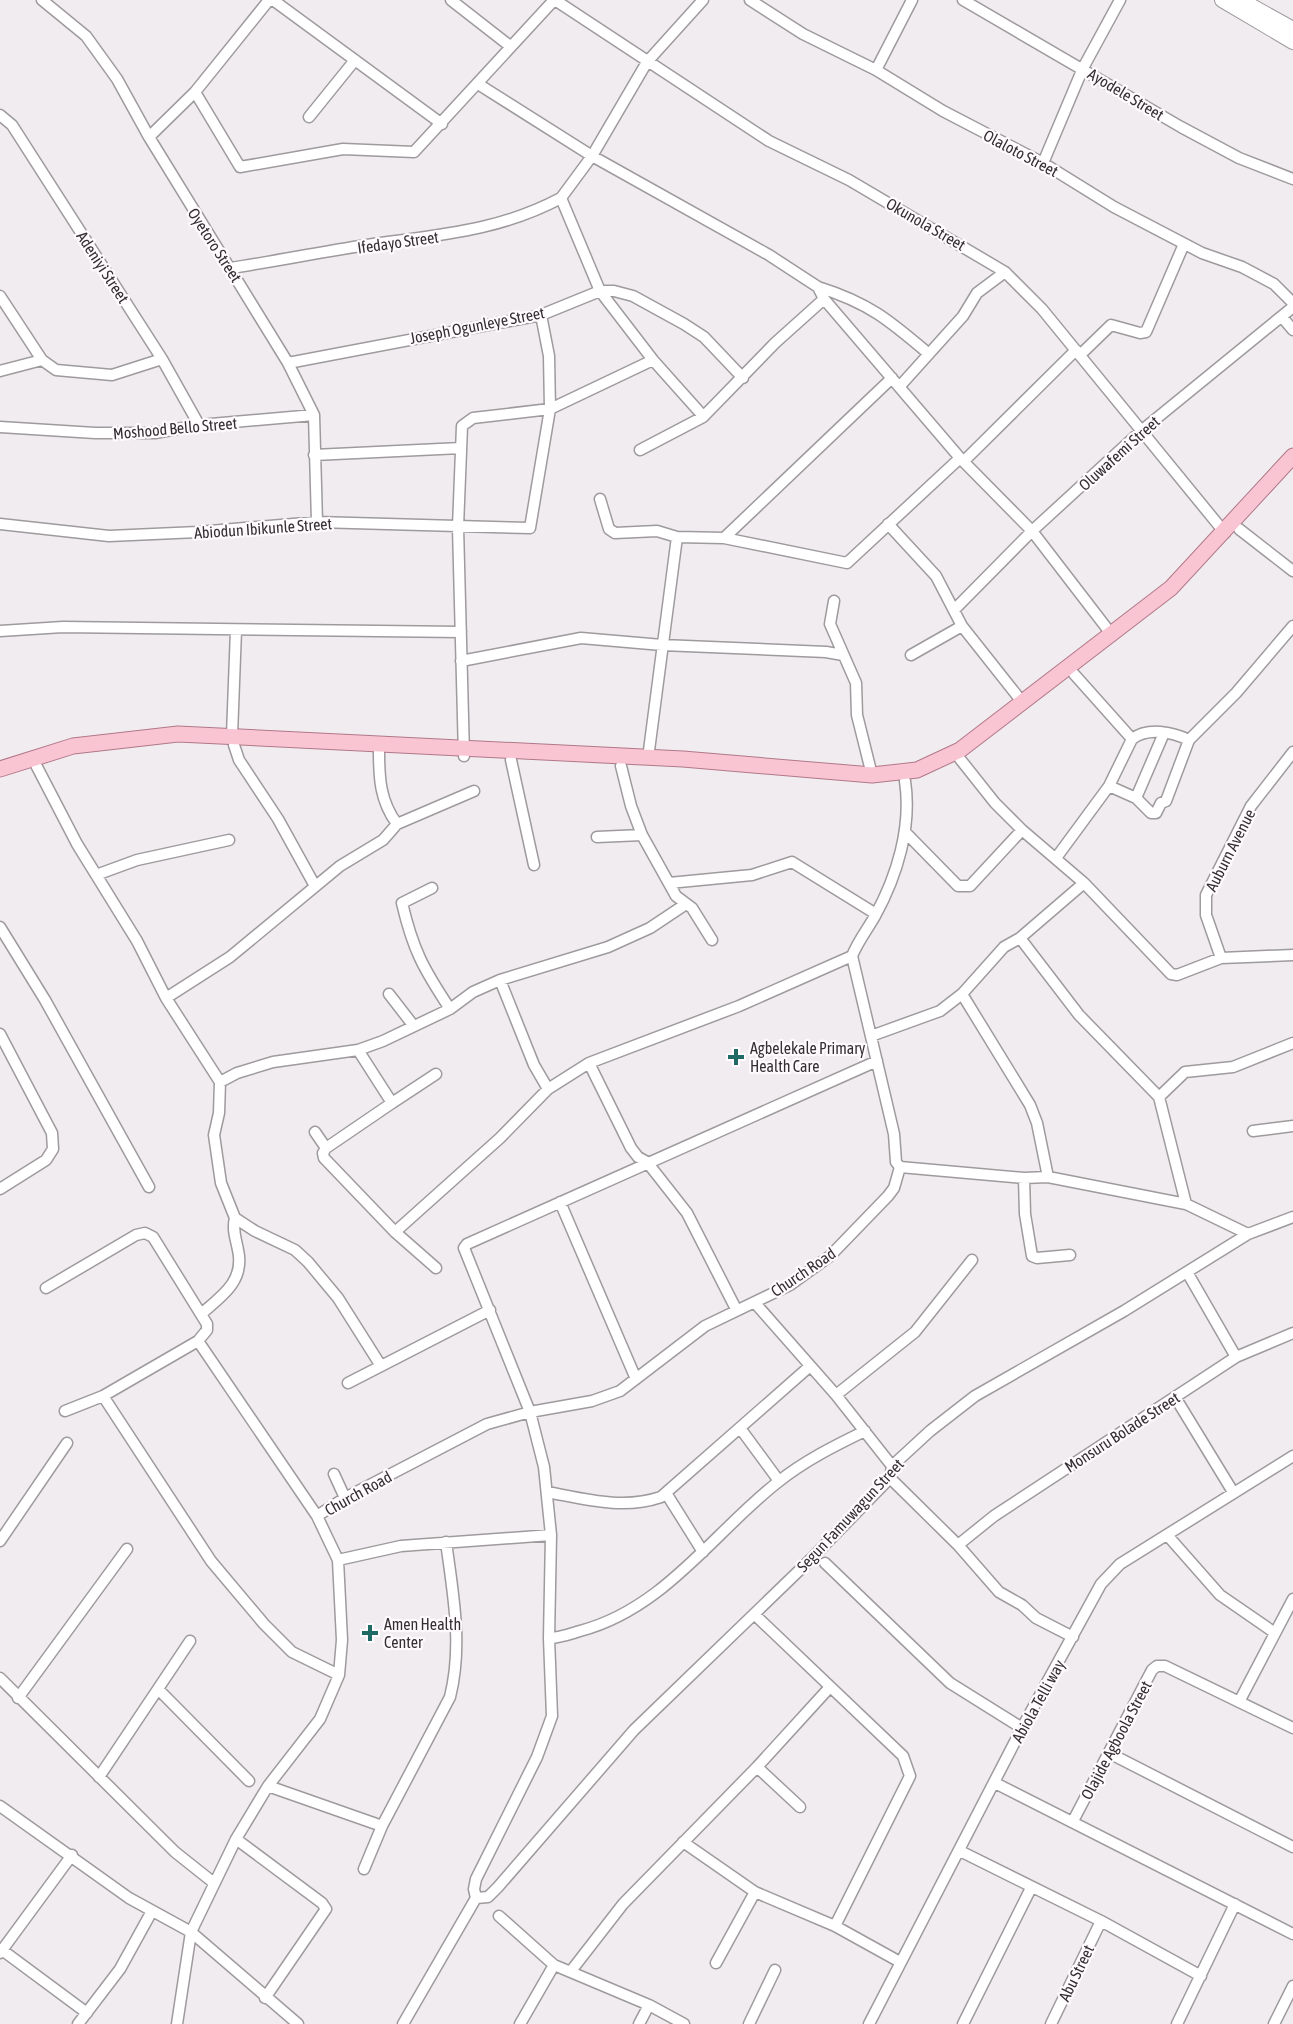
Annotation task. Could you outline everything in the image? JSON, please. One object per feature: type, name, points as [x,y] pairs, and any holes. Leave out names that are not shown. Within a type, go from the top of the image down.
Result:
[{"type":"main road","points":[[0,779],[36,765],[123,747],[233,740],[464,752],[648,758],[874,783],[905,782],[960,759],[1161,607],[1279,478],[1293,456]]},
{"type":"main road","points":[[1279,478],[1293,469]]},
{"type":"main road","points":[[0,769],[46,753],[101,741],[178,734],[379,751],[464,752],[511,760],[621,766],[683,767],[816,775],[905,773],[948,757],[1023,703],[1171,588],[1232,531]]},
{"type":"street","name":"Oyetoro Street","points":[[42,0],[86,36],[117,79],[149,137],[288,363],[314,415],[317,522]]},
{"type":"street","points":[[149,137],[195,92],[271,0],[442,124]]},
{"type":"street","points":[[451,0],[510,46]]},
{"type":"street","points":[[195,92],[236,164],[240,167],[343,148],[414,152],[554,0]]},
{"type":"street","name":"Okunola Street","points":[[554,0],[769,141],[849,180],[1005,272],[1042,309],[1141,431],[1232,531],[1293,571]]},
{"type":"street","points":[[703,0],[647,62],[592,156],[561,198],[600,291],[653,360],[703,416]]},
{"type":"street","name":"Olaloto Street","points":[[750,0],[802,34],[876,70],[943,111],[1043,164],[1114,207],[1184,244],[1258,275],[1274,284],[1293,305]]},
{"type":"street","points":[[876,70],[912,0]]},
{"type":"street","name":"Ayodele Street","points":[[963,0],[1239,158],[1293,179]]},
{"type":"street","points":[[1043,164],[1083,68],[1120,0]]},
{"type":"street","points":[[1222,0],[1293,42]]},
{"type":"street","points":[[1241,0],[1293,29]]},
{"type":"street","points":[[309,117],[355,60]]},
{"type":"street","points":[[478,84],[592,156],[769,255],[818,287],[864,304],[890,321],[929,354]]},
{"type":"street","name":"Adeniyi Street","points":[[0,116],[12,125],[162,360],[199,425]]},
{"type":"street","name":"Ifedayo Street","points":[[231,268],[366,245],[452,234],[510,222],[561,198]]},
{"type":"street","points":[[600,499],[611,532],[657,531],[677,537],[724,538],[833,562],[847,562],[854,559],[888,524],[1111,325],[1140,333],[1146,332],[1184,244]]},
{"type":"street","points":[[724,538],[929,354],[963,316],[977,293],[1005,272]]},
{"type":"street","points":[[818,287],[824,299],[962,459],[1032,531],[1112,635]]},
{"type":"street","points":[[600,291],[614,291],[633,296],[684,324],[704,338],[743,378]]},
{"type":"street","name":"Joseph Ogunleye Street","points":[[288,363],[542,315],[600,291]]},
{"type":"street","points":[[0,296],[42,360],[56,370],[100,376],[122,374],[162,360]]},
{"type":"street","points":[[640,450],[703,416],[775,343],[824,299]]},
{"type":"street","name":"Oluwafemi Street","points":[[954,610],[1032,531],[1141,431],[1282,317],[1293,305]]},
{"type":"street","points":[[542,315],[549,356],[550,409]]},
{"type":"street","points":[[1282,317],[1293,330]]},
{"type":"street","points":[[0,371],[42,360]]},
{"type":"street","points":[[464,752],[458,527],[462,426],[473,418],[550,409],[653,360]]},
{"type":"street","name":"Abiodun Ibikunle Street","points":[[0,524],[109,536],[198,532],[317,522],[526,529],[532,525],[550,409]]},
{"type":"street","name":"Moshood Bello Street","points":[[0,427],[155,433],[199,425],[314,415]]},
{"type":"street","points":[[314,455],[461,448]]},
{"type":"street","points":[[888,524],[936,576],[962,626],[1023,703]]},
{"type":"street","points":[[648,758],[677,537]]},
{"type":"street","points":[[834,601],[830,624],[856,683],[857,715],[872,775]]},
{"type":"street","points":[[911,655],[962,626]]},
{"type":"street","points":[[1109,786],[1136,798],[1151,813],[1156,813],[1161,803],[1166,801],[1189,740],[1236,693],[1293,626]]},
{"type":"street","points":[[0,632],[63,627],[461,632]]},
{"type":"street","points":[[236,630],[233,740],[238,760],[278,819],[315,886]]},
{"type":"street","points":[[461,661],[581,638],[662,645],[826,652],[843,655]]},
{"type":"street","points":[[1074,674],[1132,739]]},
{"type":"street","points":[[1056,858],[1109,786],[1132,739],[1140,733],[1164,733],[1189,740]]},
{"type":"street","points":[[1136,798],[1164,733]]},
{"type":"street","points":[[379,751],[379,782],[387,810],[397,824]]},
{"type":"street","name":"Auburn Avenue","points":[[1221,958],[1206,915],[1206,895],[1251,806],[1293,752]]},
{"type":"street","points":[[960,759],[995,803],[1084,884],[1171,974],[1177,975],[1221,958],[1293,955]]},
{"type":"street","points":[[511,760],[534,865]]},
{"type":"street","points":[[36,765],[77,844],[137,941],[166,998],[220,1082],[215,1144],[221,1183],[235,1218],[233,1228],[241,1261],[236,1282],[201,1314]]},
{"type":"street","points":[[621,766],[631,806],[642,835],[669,883],[699,918],[712,940]]},
{"type":"street","points":[[395,1232],[500,1138],[548,1089],[589,1063],[739,1006],[852,956],[876,914],[906,833],[909,804],[905,782]]},
{"type":"street","points":[[166,998],[231,957],[315,886],[349,860],[383,840],[397,824],[474,791]]},
{"type":"street","points":[[906,833],[958,886],[964,887],[970,886],[1022,830]]},
{"type":"street","points":[[597,837],[642,835]]},
{"type":"street","points":[[96,875],[137,860],[229,840]]},
{"type":"street","points":[[669,883],[752,875],[792,862],[876,914]]},
{"type":"street","points":[[871,1036],[929,1017],[962,994],[1004,947],[1020,938],[1084,884]]},
{"type":"street","points":[[432,888],[402,903],[410,940],[421,965],[450,1009]]},
{"type":"street","points":[[220,1082],[237,1073],[273,1062],[358,1050],[383,1041],[412,1025],[450,1009],[473,992],[500,980],[608,947],[650,928],[686,904]]},
{"type":"street","points":[[0,927],[45,1000],[149,1187]]},
{"type":"street","points":[[1020,938],[1079,1015],[1159,1097],[1186,1204]]},
{"type":"street","points":[[852,956],[894,1134],[896,1162],[900,1167],[1023,1178],[1048,1177],[1186,1204],[1248,1234]]},
{"type":"street","points":[[500,980],[534,1065],[548,1089]]},
{"type":"street","points":[[389,994],[412,1025]]},
{"type":"street","points":[[962,994],[1030,1105],[1037,1123],[1048,1177]]},
{"type":"street","points":[[0,1034],[52,1133],[53,1149],[46,1160],[0,1189]]},
{"type":"street","points":[[1159,1097],[1185,1072],[1233,1067],[1293,1043]]},
{"type":"street","points":[[358,1050],[392,1102]]},
{"type":"street","points":[[403,2024],[476,1898],[474,1888],[476,1879],[537,1757],[550,1723],[551,1535],[544,1467],[530,1412],[464,1248],[647,1162],[701,1142],[877,1061]]},
{"type":"street","points":[[589,1063],[631,1148],[638,1157],[647,1162],[687,1213],[736,1309]]},
{"type":"street","points":[[436,1074],[326,1148],[323,1154],[324,1158],[395,1232],[436,1268]]},
{"type":"street","points":[[1253,1131],[1293,1126]]},
{"type":"street","points":[[315,1132],[326,1148]]},
{"type":"street","name":"Church Road","points":[[317,1516],[345,1498],[487,1424],[530,1412],[609,1396],[636,1379],[705,1326],[798,1280],[846,1243],[894,1188],[900,1167]]},
{"type":"street","points":[[1023,1178],[1025,1214],[1032,1256],[1037,1258],[1070,1255]]},
{"type":"street","points":[[560,1202],[636,1379]]},
{"type":"street","name":"Segun Famuwagun Street","points":[[476,1898],[488,1897],[498,1887],[634,1731],[810,1560],[890,1478],[892,1466],[930,1431],[975,1396],[1248,1234],[1293,1217]]},
{"type":"street","points":[[235,1218],[255,1231],[295,1250],[308,1262],[338,1298],[381,1366]]},
{"type":"street","points":[[46,1288],[136,1235],[145,1233],[153,1237],[201,1314],[207,1330],[198,1341],[103,1396],[65,1411]]},
{"type":"street","points":[[836,1395],[915,1332],[972,1260]]},
{"type":"street","points":[[1187,1272],[1236,1357]]},
{"type":"street","points":[[755,1303],[836,1395],[892,1466]]},
{"type":"street","points":[[348,1383],[490,1310]]},
{"type":"street","name":"Monsuru Bolade Street","points":[[958,1545],[994,1516],[1236,1357],[1293,1333]]},
{"type":"street","points":[[177,2024],[191,1932],[236,1839],[268,1786],[320,1719],[339,1675],[342,1640],[338,1560],[317,1516],[198,1341]]},
{"type":"street","points":[[547,1492],[619,1504],[647,1502],[666,1493],[809,1367]]},
{"type":"street","points":[[103,1396],[211,1561],[264,1624],[292,1652],[339,1675]]},
{"type":"street","points":[[1175,1397],[1233,1492]]},
{"type":"street","points":[[740,1428],[779,1481]]},
{"type":"street","points":[[549,1638],[601,1625],[640,1606],[704,1552],[779,1481],[828,1450],[865,1431]]},
{"type":"street","points":[[0,1541],[67,1443]]},
{"type":"street","name":"Abiola Telli way","points":[[869,2024],[1022,1728],[1110,1573],[1233,1492],[1293,1456]]},
{"type":"street","points":[[334,1474],[345,1498]]},
{"type":"street","points":[[890,1478],[958,1545],[999,1592],[1022,1605],[1036,1618],[1073,1637]]},
{"type":"street","points":[[666,1493],[704,1552]]},
{"type":"street","points":[[338,1560],[401,1546],[551,1535]]},
{"type":"street","points":[[1168,1536],[1220,1595],[1275,1633]]},
{"type":"street","points":[[364,1869],[382,1826],[450,1697],[456,1674],[456,1622],[446,1542]]},
{"type":"street","points":[[18,1698],[127,1549]]},
{"type":"street","points":[[825,1563],[950,1683],[1022,1728]]},
{"type":"street","points":[[1239,1702],[1293,1599]]},
{"type":"street","points":[[754,1614],[903,1756],[910,1776],[835,1926]]},
{"type":"street","points":[[99,1777],[190,1641]]},
{"type":"street","name":"Olajide Agboola Street","points":[[1073,1821],[1152,1670],[1157,1666],[1165,1666],[1293,1728]]},
{"type":"street","points":[[0,1678],[176,1852],[214,1883]]},
{"type":"street","points":[[571,1971],[623,1904],[757,1767],[830,1688]]},
{"type":"street","points":[[158,1689],[249,1781]]},
{"type":"street","points":[[1109,1754],[1293,1847]]},
{"type":"street","points":[[757,1767],[800,1807]]},
{"type":"street","points":[[995,1783],[1293,1934]]},
{"type":"street","points":[[268,1786],[382,1826]]},
{"type":"street","points":[[0,1806],[72,1855],[110,1886],[191,1932],[298,2024]]},
{"type":"street","points":[[236,1839],[322,1903],[326,1909],[265,1998]]},
{"type":"street","points":[[683,1842],[755,1892],[835,1926],[900,1962]]},
{"type":"street","points":[[960,1851],[1030,1888],[1101,1921],[1202,1976]]},
{"type":"street","points":[[72,1855],[1,1952],[87,2013]]},
{"type":"street","points":[[963,2024],[1030,1888]]},
{"type":"street","points":[[716,1963],[755,1892]]},
{"type":"street","points":[[1177,2024],[1235,1904]]},
{"type":"street","points":[[78,2024],[120,1969],[152,1911]]},
{"type":"street","points":[[499,1916],[554,1965],[649,2005],[684,2024]]},
{"type":"street","name":"Abu Street","points":[[1051,2024],[1101,1921]]},
{"type":"street","points":[[520,2024],[554,1965]]},
{"type":"street","points":[[749,2024],[775,1970]]},
{"type":"street","points":[[1274,2024],[1293,1986]]},
{"type":"street","points":[[639,2024],[649,2005]]},
{"type":"place","name":"Agbelekale Primary Health Care","points":[[736,1057]]},
{"type":"place","name":"Amen Health Center","points":[[370,1633]]}]
